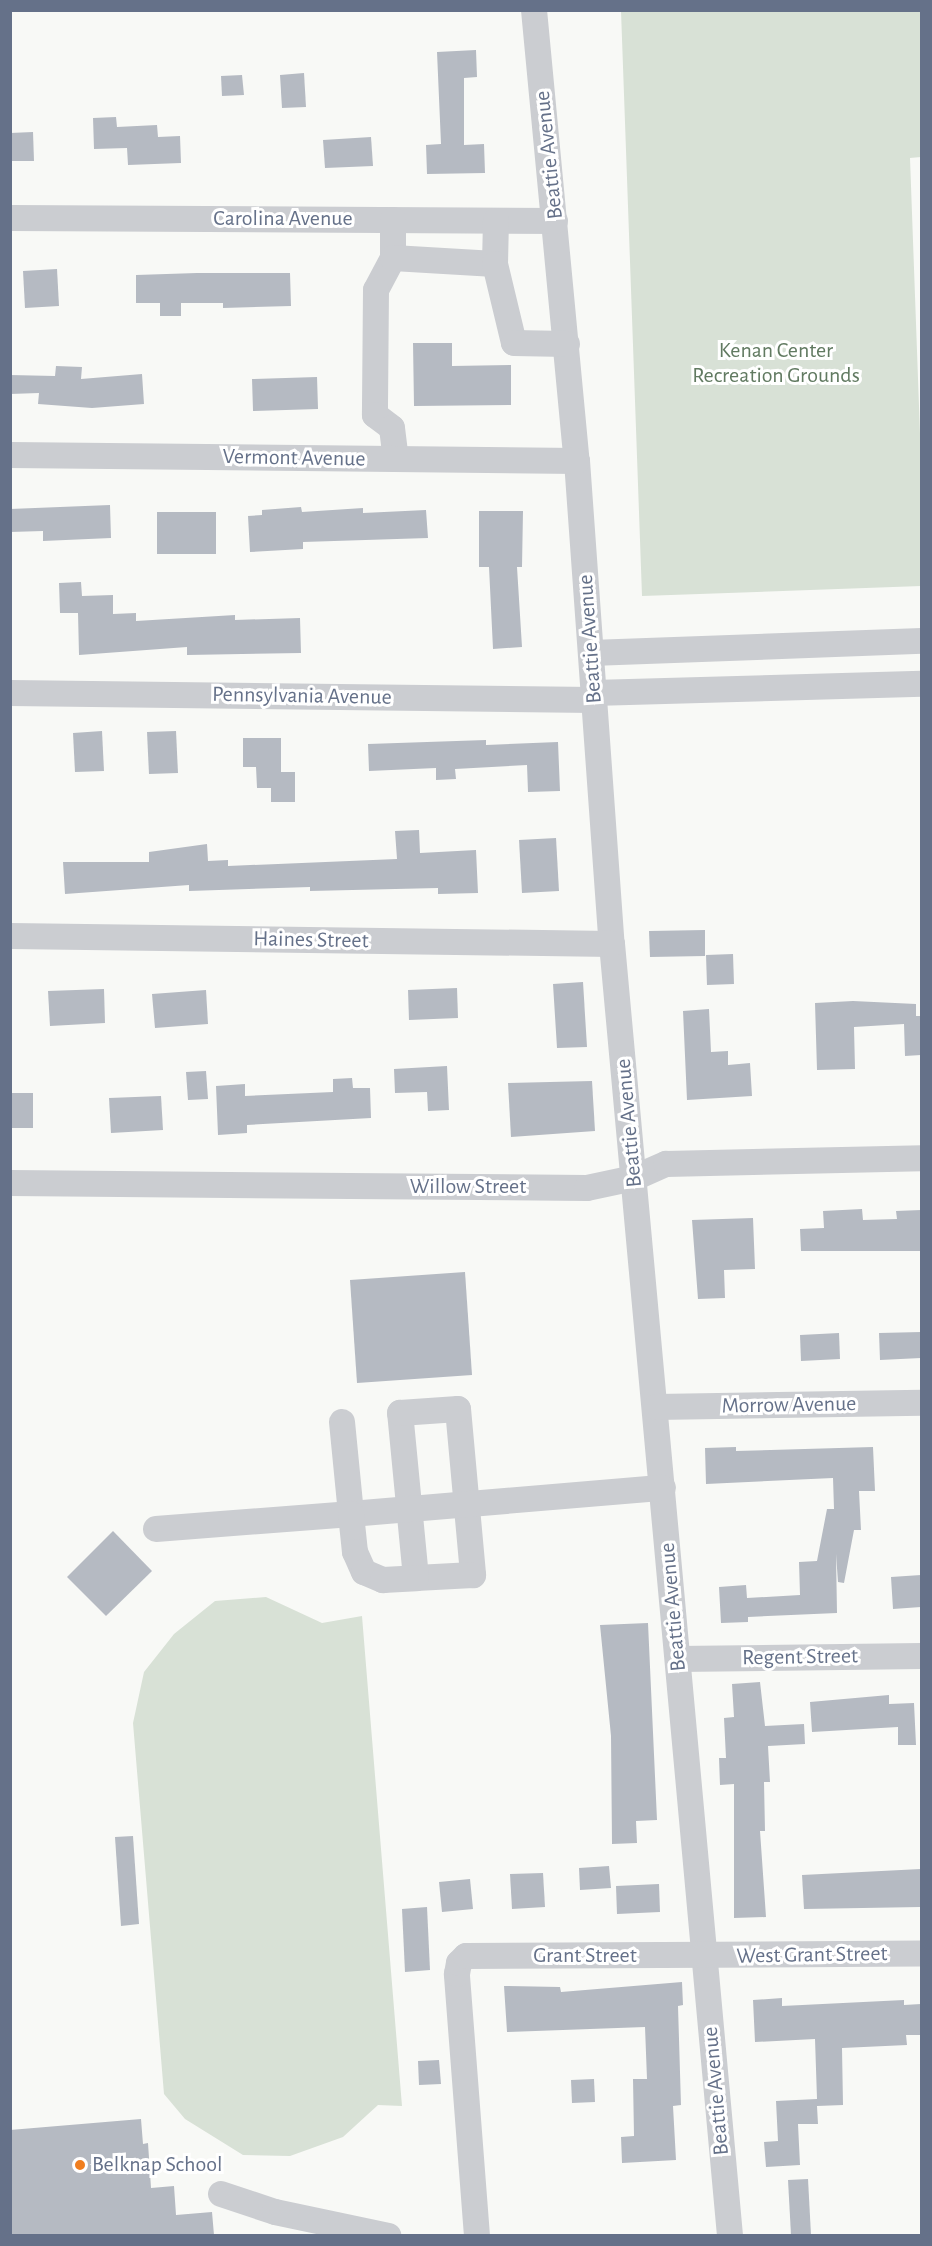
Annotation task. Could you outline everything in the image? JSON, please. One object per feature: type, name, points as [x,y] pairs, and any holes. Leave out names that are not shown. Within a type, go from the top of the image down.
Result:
[{"type":"street","name":"Beattie Avenue","points":[[534,10],[578,461],[612,944],[730,2235]]},
{"type":"street","name":"Carolina Avenue","points":[[10,218],[555,221]]},
{"type":"street","points":[[393,220],[393,258],[376,290],[375,415],[392,428],[396,459]]},
{"type":"street","points":[[496,221],[495,264],[514,343],[567,344]]},
{"type":"street","points":[[393,258],[495,264]]},
{"type":"street","name":"Vermont Avenue","points":[[10,455],[578,461]]},
{"type":"street","points":[[591,653],[921,641]]},
{"type":"street","name":"Pennsylvania Avenue","points":[[10,693],[594,696],[921,684]]},
{"type":"street","name":"Haines Street","points":[[10,936],[612,944]]},
{"type":"street","name":"Willow Street","points":[[10,1183],[587,1188],[634,1178],[666,1164],[921,1158]]},
{"type":"street","name":"Morrow Avenue","points":[[656,1407],[921,1403]]},
{"type":"street","points":[[342,1422],[355,1552],[364,1572],[383,1580],[473,1575],[458,1409],[400,1413],[416,1578]]},
{"type":"street","points":[[156,1529],[663,1488]]},
{"type":"street","name":"Regent Street","points":[[678,1659],[921,1656]]},
{"type":"street","name":"West Grant Street","points":[[704,1956],[921,1954]]},
{"type":"street","name":"Grant Street","points":[[477,2235],[456,1974],[459,1963],[466,1956],[704,1956]]},
{"type":"street","points":[[221,2194],[275,2212],[389,2235]]},
{"type":"green space","name":"Kenan Center Recreation Grounds","points":[[621,11],[921,11],[921,157],[910,158],[921,461],[921,586],[642,596]]},
{"type":"green space","points":[[266,1597],[322,1623],[362,1616],[402,2106],[378,2105],[343,2137],[290,2156],[243,2155],[185,2119],[164,2094],[133,1723],[144,1672],[174,1634],[215,1601]]},
{"type":"building","points":[[476,50],[477,77],[464,78],[464,145],[484,144],[485,173],[427,174],[426,145],[441,144],[437,52]]},
{"type":"building","points":[[304,73],[306,107],[282,108],[280,75]]},
{"type":"building","points":[[242,75],[244,95],[222,96],[221,76]]},
{"type":"building","points":[[116,117],[117,127],[157,125],[158,137],[180,136],[181,163],[128,165],[127,148],[94,149],[93,118]]},
{"type":"building","points":[[33,132],[34,161],[10,161],[10,133]]},
{"type":"building","points":[[371,137],[373,166],[325,168],[323,140]]},
{"type":"building","points":[[57,269],[59,306],[25,308],[23,271]]},
{"type":"building","points":[[290,273],[291,306],[223,308],[223,303],[181,303],[181,316],[160,316],[160,303],[136,303],[136,275]]},
{"type":"building","points":[[413,343],[452,343],[452,366],[511,365],[511,405],[414,406]]},
{"type":"building","points":[[56,366],[82,367],[81,379],[142,374],[144,404],[92,408],[38,404],[39,393],[10,394],[10,375],[55,376]]},
{"type":"building","points":[[317,377],[318,409],[253,411],[252,379]]},
{"type":"building","points":[[110,505],[111,538],[43,541],[43,531],[10,532],[10,509]]},
{"type":"building","points":[[301,507],[302,512],[363,508],[363,513],[426,510],[428,538],[303,542],[303,549],[250,552],[248,516],[262,515],[262,510]]},
{"type":"building","points":[[479,511],[523,511],[522,567],[517,567],[522,647],[493,649],[489,567],[479,567]]},
{"type":"building","points":[[157,512],[216,512],[216,554],[157,554]]},
{"type":"building","points":[[81,582],[82,596],[113,595],[113,614],[136,613],[136,621],[235,615],[235,620],[300,618],[301,653],[187,655],[187,647],[79,655],[78,613],[60,613],[59,583]]},
{"type":"building","points":[[102,731],[104,771],[75,772],[73,733]]},
{"type":"building","points":[[176,731],[178,773],[149,774],[147,732]]},
{"type":"building","points":[[243,738],[281,738],[281,772],[295,772],[295,802],[271,802],[271,788],[257,788],[256,767],[243,767]]},
{"type":"building","points":[[486,740],[486,745],[558,742],[560,791],[528,792],[527,765],[455,769],[456,779],[436,780],[436,768],[369,771],[368,744]]},
{"type":"building","points":[[419,830],[420,853],[476,850],[478,893],[438,894],[438,888],[310,891],[310,887],[189,891],[189,885],[65,894],[63,862],[149,862],[149,852],[207,844],[208,861],[228,860],[228,866],[397,859],[395,831]]},
{"type":"building","points":[[556,838],[559,891],[522,893],[519,840]]},
{"type":"building","points":[[705,930],[705,956],[650,957],[649,931]]},
{"type":"building","points":[[733,954],[734,984],[707,985],[706,955]]},
{"type":"building","points":[[583,982],[587,1047],[557,1048],[553,984]]},
{"type":"building","points":[[457,988],[458,1018],[409,1020],[408,990]]},
{"type":"building","points":[[104,989],[105,1023],[50,1026],[48,991]]},
{"type":"building","points":[[206,990],[208,1024],[155,1028],[152,994]]},
{"type":"building","points":[[853,1001],[916,1004],[916,1016],[921,1016],[921,1055],[905,1056],[904,1024],[854,1027],[855,1069],[817,1070],[815,1003]]},
{"type":"building","points":[[709,1009],[711,1052],[728,1051],[728,1065],[750,1063],[752,1096],[687,1100],[683,1011]]},
{"type":"building","points":[[447,1066],[449,1110],[428,1111],[427,1092],[395,1093],[394,1069]]},
{"type":"building","points":[[206,1071],[208,1099],[188,1100],[186,1072]]},
{"type":"building","points":[[352,1078],[353,1088],[370,1088],[371,1118],[247,1125],[247,1133],[218,1135],[216,1086],[245,1084],[245,1096],[333,1092],[333,1079]]},
{"type":"building","points":[[592,1081],[595,1131],[511,1137],[508,1083]]},
{"type":"building","points":[[10,1093],[33,1093],[33,1128],[10,1128]]},
{"type":"building","points":[[161,1096],[163,1130],[111,1133],[109,1098]]},
{"type":"building","points":[[862,1209],[863,1220],[897,1219],[896,1211],[921,1210],[921,1251],[801,1251],[800,1229],[824,1228],[823,1211]]},
{"type":"building","points":[[753,1218],[755,1269],[724,1270],[725,1298],[698,1299],[692,1220]]},
{"type":"building","points":[[465,1272],[472,1375],[357,1383],[350,1280]]},
{"type":"building","points":[[921,1332],[921,1358],[880,1360],[879,1333]]},
{"type":"building","points":[[839,1333],[840,1359],[801,1361],[800,1335]]},
{"type":"building","points":[[736,1447],[736,1451],[873,1447],[875,1491],[859,1491],[861,1530],[854,1530],[844,1583],[838,1582],[836,1554],[837,1613],[748,1617],[748,1622],[721,1623],[719,1587],[746,1585],[747,1598],[800,1595],[799,1562],[817,1561],[827,1509],[834,1509],[833,1478],[706,1484],[705,1448]]},
{"type":"building","points":[[113,1531],[152,1571],[106,1616],[67,1577]]},
{"type":"building","points":[[921,1575],[921,1607],[893,1609],[891,1577]]},
{"type":"building","points":[[648,1623],[657,1820],[636,1821],[637,1843],[612,1844],[611,1736],[600,1625]]},
{"type":"building","points":[[760,1682],[765,1726],[804,1724],[805,1744],[768,1746],[770,1782],[764,1782],[765,1831],[760,1831],[766,1917],[734,1918],[734,1784],[720,1785],[719,1758],[726,1758],[724,1718],[734,1717],[732,1684]]},
{"type":"building","points":[[889,1695],[889,1704],[914,1703],[916,1745],[898,1745],[898,1727],[812,1732],[810,1702]]},
{"type":"building","points":[[133,1836],[139,1924],[121,1926],[115,1837]]},
{"type":"building","points":[[609,1866],[611,1888],[580,1890],[579,1868]]},
{"type":"building","points":[[921,1869],[921,1907],[804,1909],[802,1875]]},
{"type":"building","points":[[543,1873],[545,1907],[512,1909],[510,1874]]},
{"type":"building","points":[[470,1879],[473,1909],[442,1912],[439,1882]]},
{"type":"building","points":[[659,1884],[660,1912],[617,1914],[616,1886]]},
{"type":"building","points":[[427,1907],[430,1970],[405,1972],[402,1909]]},
{"type":"building","points":[[682,1982],[683,2005],[678,2006],[681,2105],[673,2106],[676,2160],[622,2163],[621,2137],[634,2136],[633,2079],[647,2079],[645,2027],[507,2032],[504,1986],[560,1987],[561,1992]]},
{"type":"building","points":[[782,1998],[782,2006],[904,2000],[904,2005],[921,2004],[921,2035],[906,2035],[907,2045],[842,2048],[843,2105],[817,2106],[818,2124],[798,2124],[800,2165],[766,2167],[764,2142],[778,2141],[776,2101],[817,2099],[815,2039],[755,2042],[753,2000]]},
{"type":"building","points":[[439,2060],[441,2084],[419,2085],[418,2061]]},
{"type":"building","points":[[594,2079],[595,2102],[572,2103],[571,2080]]},
{"type":"building","name":"Belknap School","points":[[141,2119],[143,2144],[148,2143],[151,2188],[174,2186],[176,2215],[212,2212],[214,2235],[10,2235],[10,2130]]},
{"type":"building","points":[[808,2179],[811,2235],[791,2235],[788,2180]]},
{"type":"place","name":"Belknap School","points":[[80,2165]]}]
